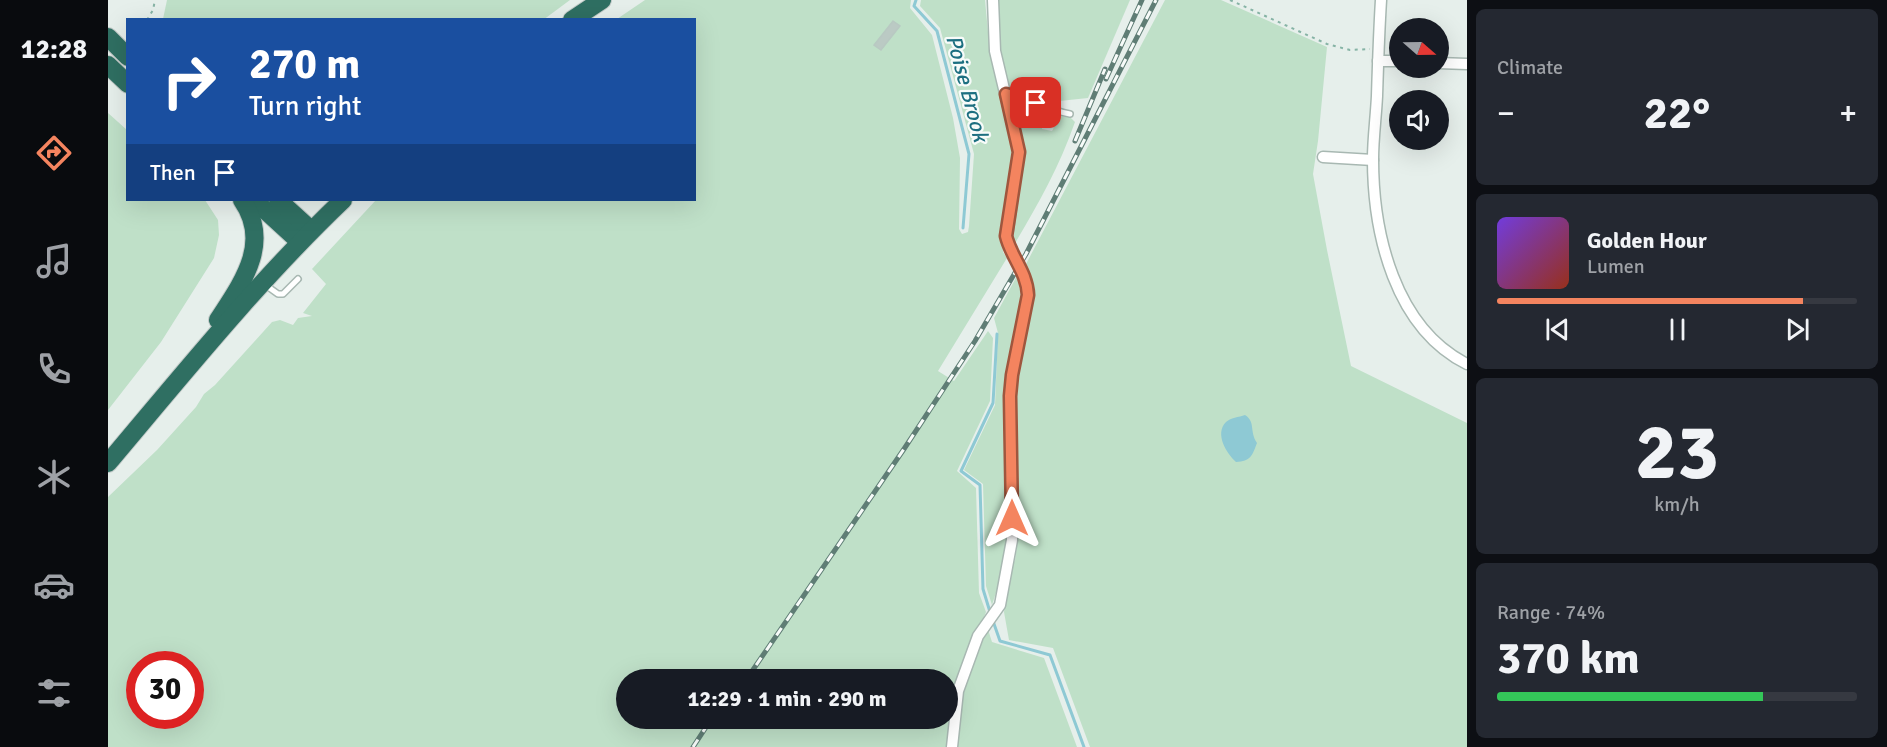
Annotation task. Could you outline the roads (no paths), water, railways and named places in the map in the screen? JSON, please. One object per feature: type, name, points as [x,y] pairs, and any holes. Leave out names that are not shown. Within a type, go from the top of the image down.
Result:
[{"type":"highway","points":[[575,18],[602,0]]},
{"type":"highway","points":[[108,37],[126,55]]},
{"type":"highway","points":[[108,65],[126,82]]},
{"type":"highway","points":[[192,362],[247,275],[254,253],[254,232],[249,209],[243,201]]},
{"type":"highway","points":[[255,201],[306,236]]},
{"type":"highway","points":[[279,201],[306,236]]},
{"type":"highway","points":[[108,463],[192,362],[306,236],[342,201]]},
{"type":"street","points":[[952,747],[958,691],[978,636],[1000,605],[1012,540],[1010,396],[1028,295],[1028,285],[1022,269],[1009,248],[1006,236],[1019,152],[995,51],[993,0]]},
{"type":"street","points":[[1380,0],[1373,159],[1376,201],[1390,270],[1414,318],[1428,335],[1467,364]]},
{"type":"street","points":[[1378,55],[1389,58]]},
{"type":"street","points":[[1449,63],[1467,64]]},
{"type":"street","points":[[1323,157],[1373,159]]},
{"type":"lane","points":[[1006,94],[1070,114]]},
{"type":"lane","points":[[1049,124],[1053,110]]},
{"type":"lane","points":[[263,283],[278,294],[283,294],[298,279]]},
{"type":"water","points":[[1245,415],[1252,424],[1253,435],[1257,443],[1250,457],[1236,462],[1223,444],[1221,432],[1226,422]]},
{"type":"waterway","name":"Poise Brook","points":[[916,0],[914,6],[937,31],[969,154],[963,228]]},
{"type":"waterway","name":"Poise Brook","points":[[990,612],[983,589],[980,485],[961,471],[993,403],[997,334]]},
{"type":"waterway","name":"Poise Brook","points":[[993,621],[1000,641],[1050,655],[1084,747]]},
{"type":"railway","points":[[1106,79],[1142,0]]},
{"type":"railway","points":[[754,669],[975,341],[1026,254],[1156,0]]},
{"type":"railway","points":[[1075,141],[1105,69]]},
{"type":"railway","points":[[693,747],[705,729]]}]
